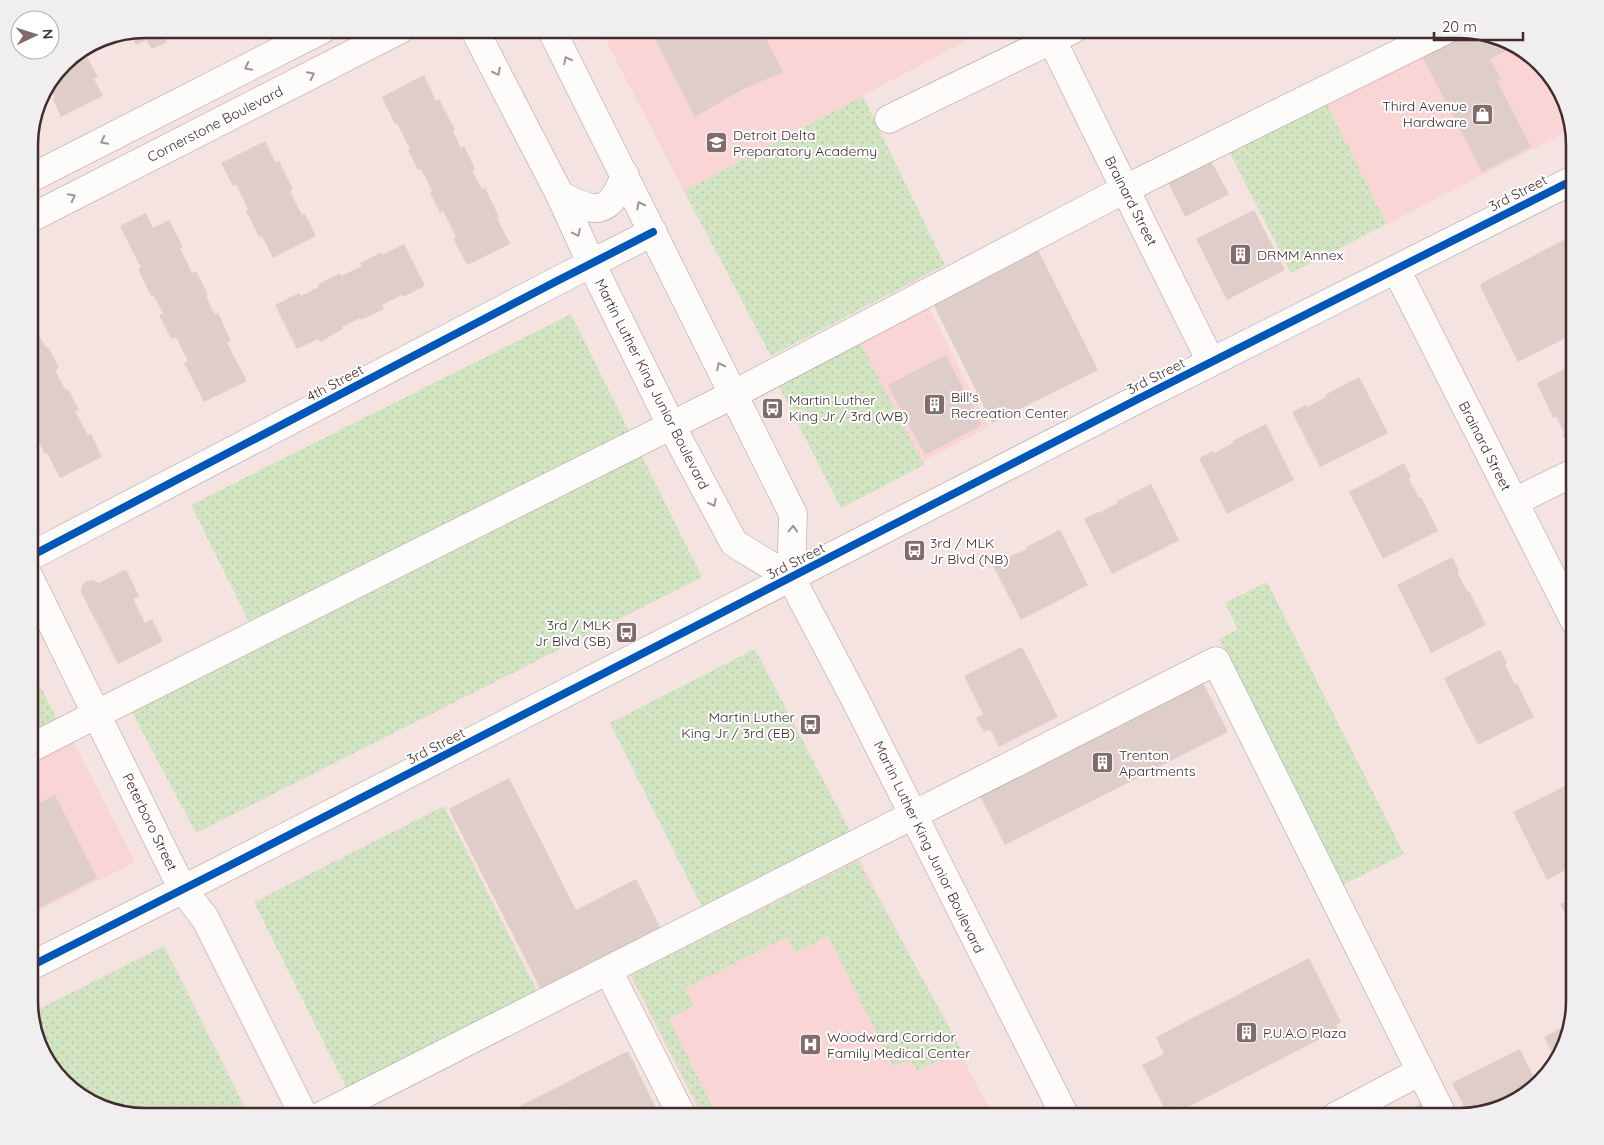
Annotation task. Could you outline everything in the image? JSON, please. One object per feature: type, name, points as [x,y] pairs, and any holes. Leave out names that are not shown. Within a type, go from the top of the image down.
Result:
[{"type":"street","points":[[38,174],[305,38]]},
{"type":"street","name":"Cornerstone Boulevard","points":[[38,214],[383,38]]},
{"type":"street","name":"Martin Luther King Junior Boulevard","points":[[479,38],[560,195],[591,263],[671,426],[734,543],[792,578]]},
{"type":"street","name":"Martin Luther King Junior Boulevard","points":[[556,38],[793,514],[792,578],[1061,1108]]},
{"type":"street","points":[[889,120],[1055,38]]},
{"type":"street","name":"Brainard Street","points":[[1065,38],[1125,189],[1211,362]]},
{"type":"street","points":[[38,745],[734,394],[1125,189],[1430,38]]},
{"type":"street","points":[[560,195],[577,204],[595,209],[605,206],[618,194],[625,175]]},
{"type":"street","name":"3rd Street","points":[[38,962],[183,890],[1211,362],[1566,183]]},
{"type":"street","name":"4th Street","points":[[38,552],[653,232]]},
{"type":"street","name":"Brainard Street","points":[[1396,269],[1566,604]]},
{"type":"street","points":[[1514,502],[1566,476]]},
{"type":"street","name":"Peterboro Street","points":[[38,595],[183,890],[205,918],[300,1108]]},
{"type":"street","points":[[337,1108],[1216,661],[1439,1108]]},
{"type":"street","points":[[608,970],[678,1108]]},
{"type":"street","points":[[1351,1108],[1421,1071]]},
{"type":"shaded area","name":"Detroit Delta Preparatory Academy","points":[[605,38],[971,38],[684,191]]},
{"type":"shaded area","points":[[1452,38],[1473,38],[1494,43],[1513,52],[1540,74],[1561,110],[1565,132],[1387,224],[1326,102]]},
{"type":"shaded area","points":[[926,302],[989,427],[922,462],[858,338]]},
{"type":"shaded area","points":[[71,737],[135,862],[38,911],[38,754]]},
{"type":"shaded area","name":"Woodward Corridor Family Medical Center","points":[[858,856],[989,1108],[698,1108],[629,973]]},
{"type":"green space","points":[[863,96],[945,265],[771,356],[684,191]]},
{"type":"green space","points":[[1326,102],[1387,224],[1291,273],[1229,151]]},
{"type":"green space","points":[[571,314],[630,433],[250,624],[191,505]]},
{"type":"green space","points":[[858,338],[924,465],[841,508],[776,381]]},
{"type":"green space","points":[[640,452],[702,577],[196,833],[132,712]]},
{"type":"green space","points":[[1267,582],[1404,854],[1343,885],[1219,639],[1238,629],[1225,603]]},
{"type":"green space","points":[[755,649],[851,833],[704,911],[610,723]]},
{"type":"green space","points":[[38,682],[58,721],[38,731]]},
{"type":"green space","points":[[444,806],[539,995],[348,1091],[254,902]]},
{"type":"green space","points":[[858,861],[961,1049],[917,1071],[910,1059],[893,1066],[828,936],[795,953],[787,937],[685,988],[694,1006],[669,1019],[713,1108],[699,1108],[631,975]]},
{"type":"green space","points":[[164,946],[245,1108],[144,1108],[110,1102],[97,1096],[79,1085],[60,1066],[49,1048],[41,1028],[38,1009]]},
{"type":"building","points":[[165,38],[167,42],[152,49],[146,40],[136,45],[133,39]]},
{"type":"building","points":[[655,38],[766,38],[783,72],[743,89],[695,117]]},
{"type":"building","name":"Third Avenue Hardware","points":[[1457,38],[1473,38],[1494,43],[1508,50],[1490,59],[1501,79],[1497,81],[1531,147],[1482,172],[1422,56]]},
{"type":"building","points":[[86,55],[98,77],[94,79],[103,96],[61,117],[53,99],[55,98],[51,92],[60,79],[74,64]]},
{"type":"building","points":[[424,75],[436,101],[439,99],[455,130],[453,131],[461,148],[464,146],[475,169],[472,171],[482,189],[485,188],[510,244],[467,265],[453,238],[456,237],[443,211],[440,213],[421,169],[418,170],[408,150],[410,149],[382,97]]},
{"type":"building","points":[[265,141],[276,163],[279,161],[293,189],[290,191],[302,215],[305,214],[316,236],[273,258],[262,236],[259,237],[246,211],[248,209],[236,184],[233,186],[221,163]]},
{"type":"building","points":[[1210,159],[1229,194],[1185,217],[1167,181]]},
{"type":"building","name":"DRMM Annex","points":[[1254,210],[1285,270],[1227,300],[1196,239]]},
{"type":"building","points":[[146,213],[153,228],[169,220],[183,247],[180,248],[192,273],[196,271],[208,295],[206,296],[215,315],[218,313],[231,341],[227,343],[247,381],[204,402],[184,363],[188,361],[176,337],[171,339],[159,315],[163,313],[153,295],[151,296],[138,269],[141,268],[120,226]]},
{"type":"building","points":[[1566,239],[1566,338],[1518,362],[1480,286],[1482,283]]},
{"type":"building","points":[[404,244],[425,286],[382,305],[384,309],[342,327],[343,329],[320,342],[318,339],[297,349],[275,305],[299,293],[301,296],[340,273],[341,276],[362,266],[360,263],[382,252],[383,255]]},
{"type":"building","points":[[1038,250],[1098,370],[992,423],[933,303]]},
{"type":"building","points":[[38,333],[46,348],[48,347],[59,368],[55,370],[66,391],[68,389],[79,410],[75,411],[88,435],[91,434],[102,457],[60,478],[47,453],[45,454],[38,440]]},
{"type":"building","name":"Bill's Recreation Center","points":[[946,355],[982,425],[925,455],[888,385]]},
{"type":"building","points":[[1566,368],[1566,442],[1556,416],[1553,418],[1537,383]]},
{"type":"building","points":[[1359,377],[1388,433],[1320,467],[1292,412],[1306,405],[1307,407]]},
{"type":"building","points":[[1266,424],[1294,480],[1227,514],[1199,458],[1213,451],[1214,453]]},
{"type":"building","points":[[1404,463],[1411,477],[1409,479],[1419,498],[1421,497],[1438,531],[1383,559],[1349,492]]},
{"type":"building","points":[[1151,484],[1179,540],[1112,574],[1084,519],[1099,513],[1118,503],[1117,501]]},
{"type":"building","points":[[1060,530],[1088,585],[1021,620],[992,564],[1027,549],[1026,547]]},
{"type":"building","points":[[1452,557],[1459,571],[1457,572],[1486,625],[1431,653],[1397,585]]},
{"type":"building","points":[[126,569],[139,596],[133,599],[145,623],[152,619],[163,641],[118,664],[81,589],[86,581],[93,580],[99,583]]},
{"type":"building","points":[[1022,647],[1058,717],[999,747],[990,729],[984,732],[976,718],[983,714],[964,676]]},
{"type":"building","points":[[1500,650],[1507,663],[1505,665],[1515,684],[1517,683],[1534,717],[1478,745],[1444,678]]},
{"type":"building","name":"Trenton Apartments","points":[[1202,681],[1228,732],[1005,845],[979,794]]},
{"type":"building","points":[[509,778],[576,910],[636,879],[661,929],[541,990],[449,809]]},
{"type":"building","points":[[1566,786],[1566,870],[1547,880],[1513,812]]},
{"type":"building","points":[[55,795],[97,878],[38,908],[38,804]]},
{"type":"building","points":[[1566,901],[1566,916],[1560,904]]},
{"type":"building","name":"P.U.A.O Plaza","points":[[1309,958],[1341,1022],[1336,1025],[1338,1030],[1186,1108],[1181,1108],[1180,1106],[1176,1108],[1164,1108],[1142,1065],[1164,1054],[1156,1037]]},
{"type":"building","points":[[1563,1027],[1552,1053],[1544,1037]]},
{"type":"building","points":[[1520,1049],[1534,1077],[1519,1089],[1494,1102],[1465,1108],[1452,1083]]},
{"type":"building","points":[[628,1051],[656,1108],[566,1108],[565,1106],[561,1108],[521,1108],[520,1106]]},
{"type":"building","points":[[1423,1103],[1426,1108],[1413,1108]]},
{"type":"cycle path","points":[[38,962],[1138,399],[1566,184]]},
{"type":"cycle path","points":[[38,552],[653,232]]},
{"type":"place","name":"Third Avenue Hardware","points":[[1483,114]]},
{"type":"place","name":"Detroit Delta Preparatory Academy","points":[[717,143]]},
{"type":"place","name":"DRMM Annex","points":[[1241,255]]},
{"type":"place","name":"Bill's Recreation Center","points":[[935,405]]},
{"type":"place","name":"Martin Luther King Jr / 3rd (WB)","points":[[773,408]]},
{"type":"place","name":"3rd / MLK Jr Blvd (NB)","points":[[914,551]]},
{"type":"place","name":"3rd / MLK Jr Blvd (SB)","points":[[627,633]]},
{"type":"place","name":"Martin Luther King Jr / 3rd (EB)","points":[[811,725]]},
{"type":"place","name":"Trenton Apartments","points":[[1103,763]]},
{"type":"place","name":"P.U.A.O Plaza","points":[[1247,1033]]},
{"type":"place","name":"Woodward Corridor Family Medical Center","points":[[811,1045]]}]
